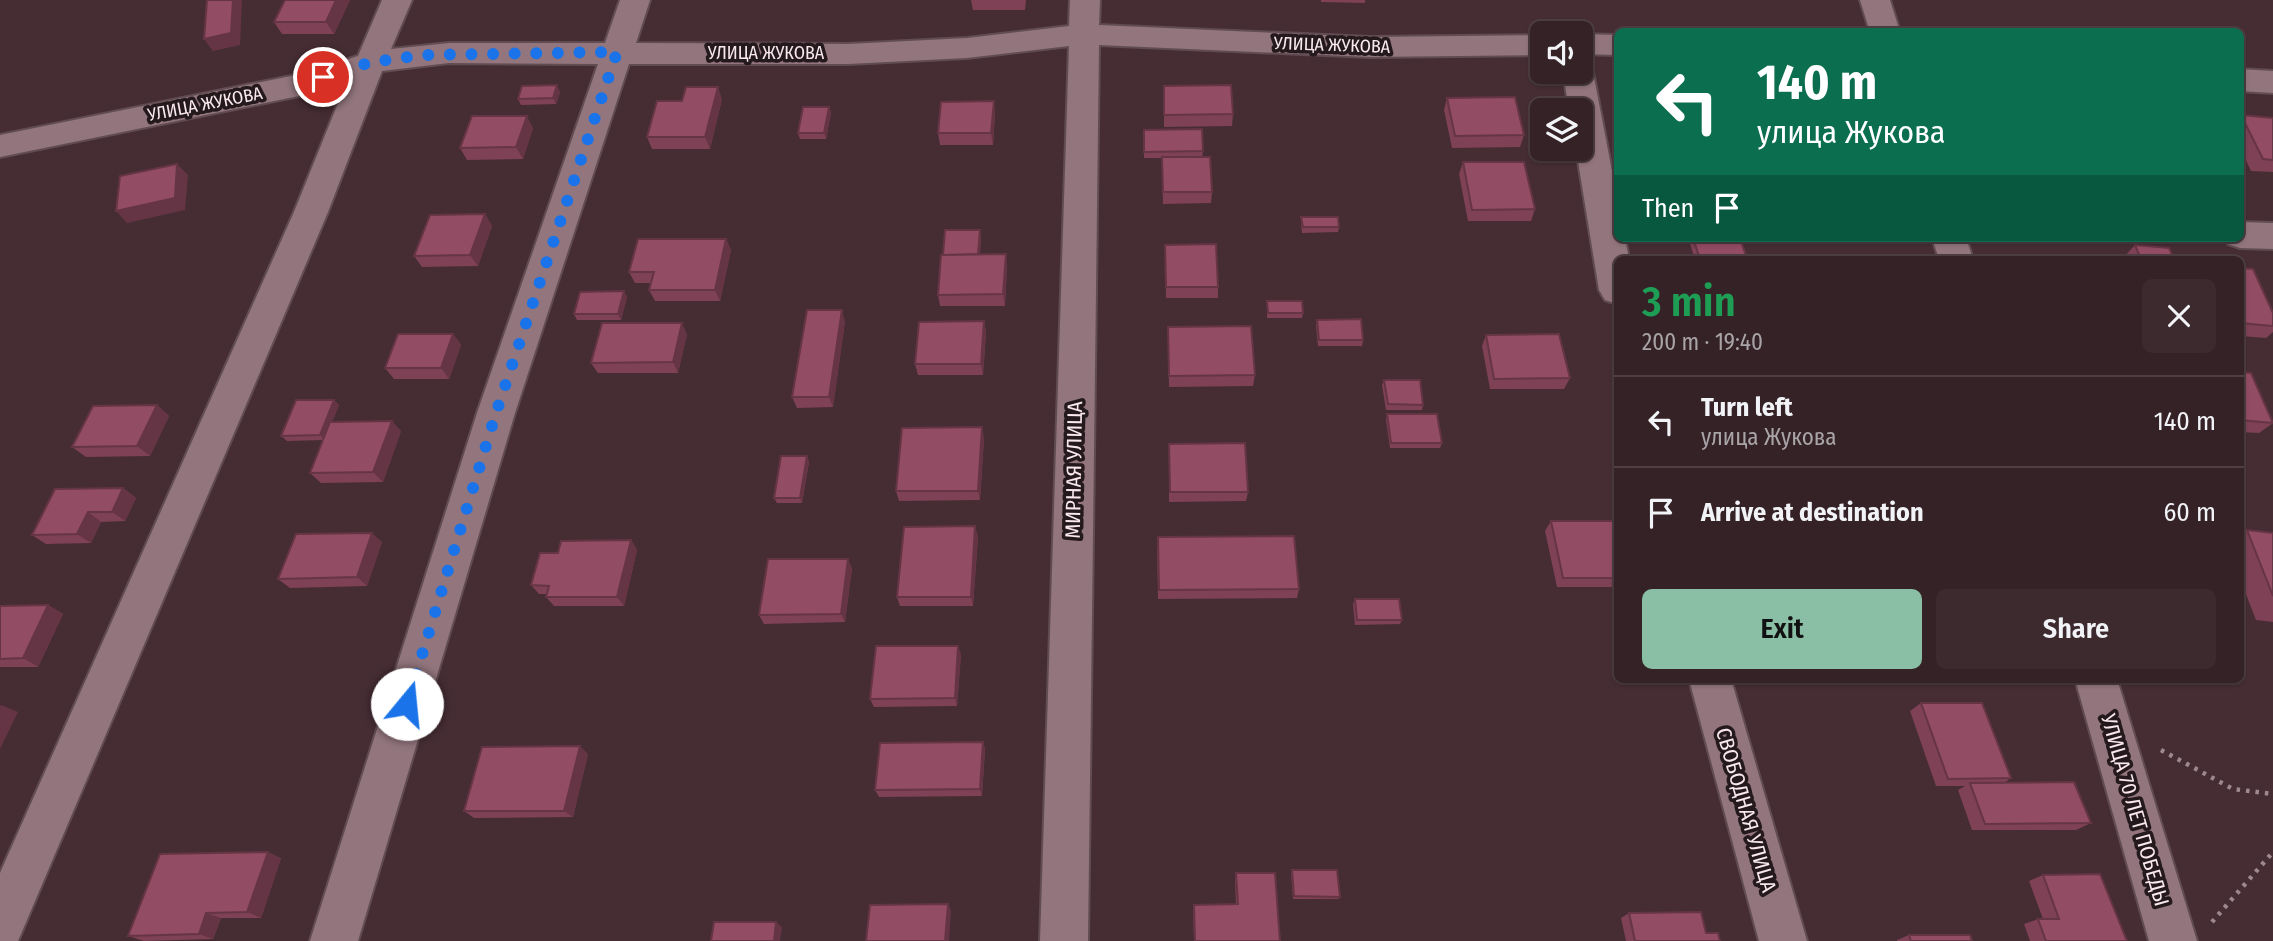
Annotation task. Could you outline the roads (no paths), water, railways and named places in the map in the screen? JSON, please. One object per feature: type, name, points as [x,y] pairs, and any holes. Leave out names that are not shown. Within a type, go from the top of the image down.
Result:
[{"type":"street","points":[[0,927],[306,225],[397,0]]},
{"type":"street","points":[[334,941],[496,413],[635,0]]},
{"type":"street","points":[[1875,0],[1884,28]]},
{"type":"street","name":"УЛИЦА ЖУКОВА","points":[[0,146],[299,85],[372,62],[449,53],[848,54],[967,48],[1084,17],[1370,47],[1530,45]]},
{"type":"street","name":"МИРНАЯ УЛИЦА","points":[[1064,941],[1084,17]]},
{"type":"street","points":[[2244,80],[2273,82]]},
{"type":"street","points":[[1593,84],[1614,265]]},
{"type":"street","points":[[2244,235],[2273,236]]},
{"type":"street","name":"СВОБОДНАЯ УЛИЦА","points":[[1711,683],[1783,941]]},
{"type":"street","name":"УЛИЦА 70 ЛЕТ ПОБЕДЫ","points":[[2097,683],[2189,936]]}]
